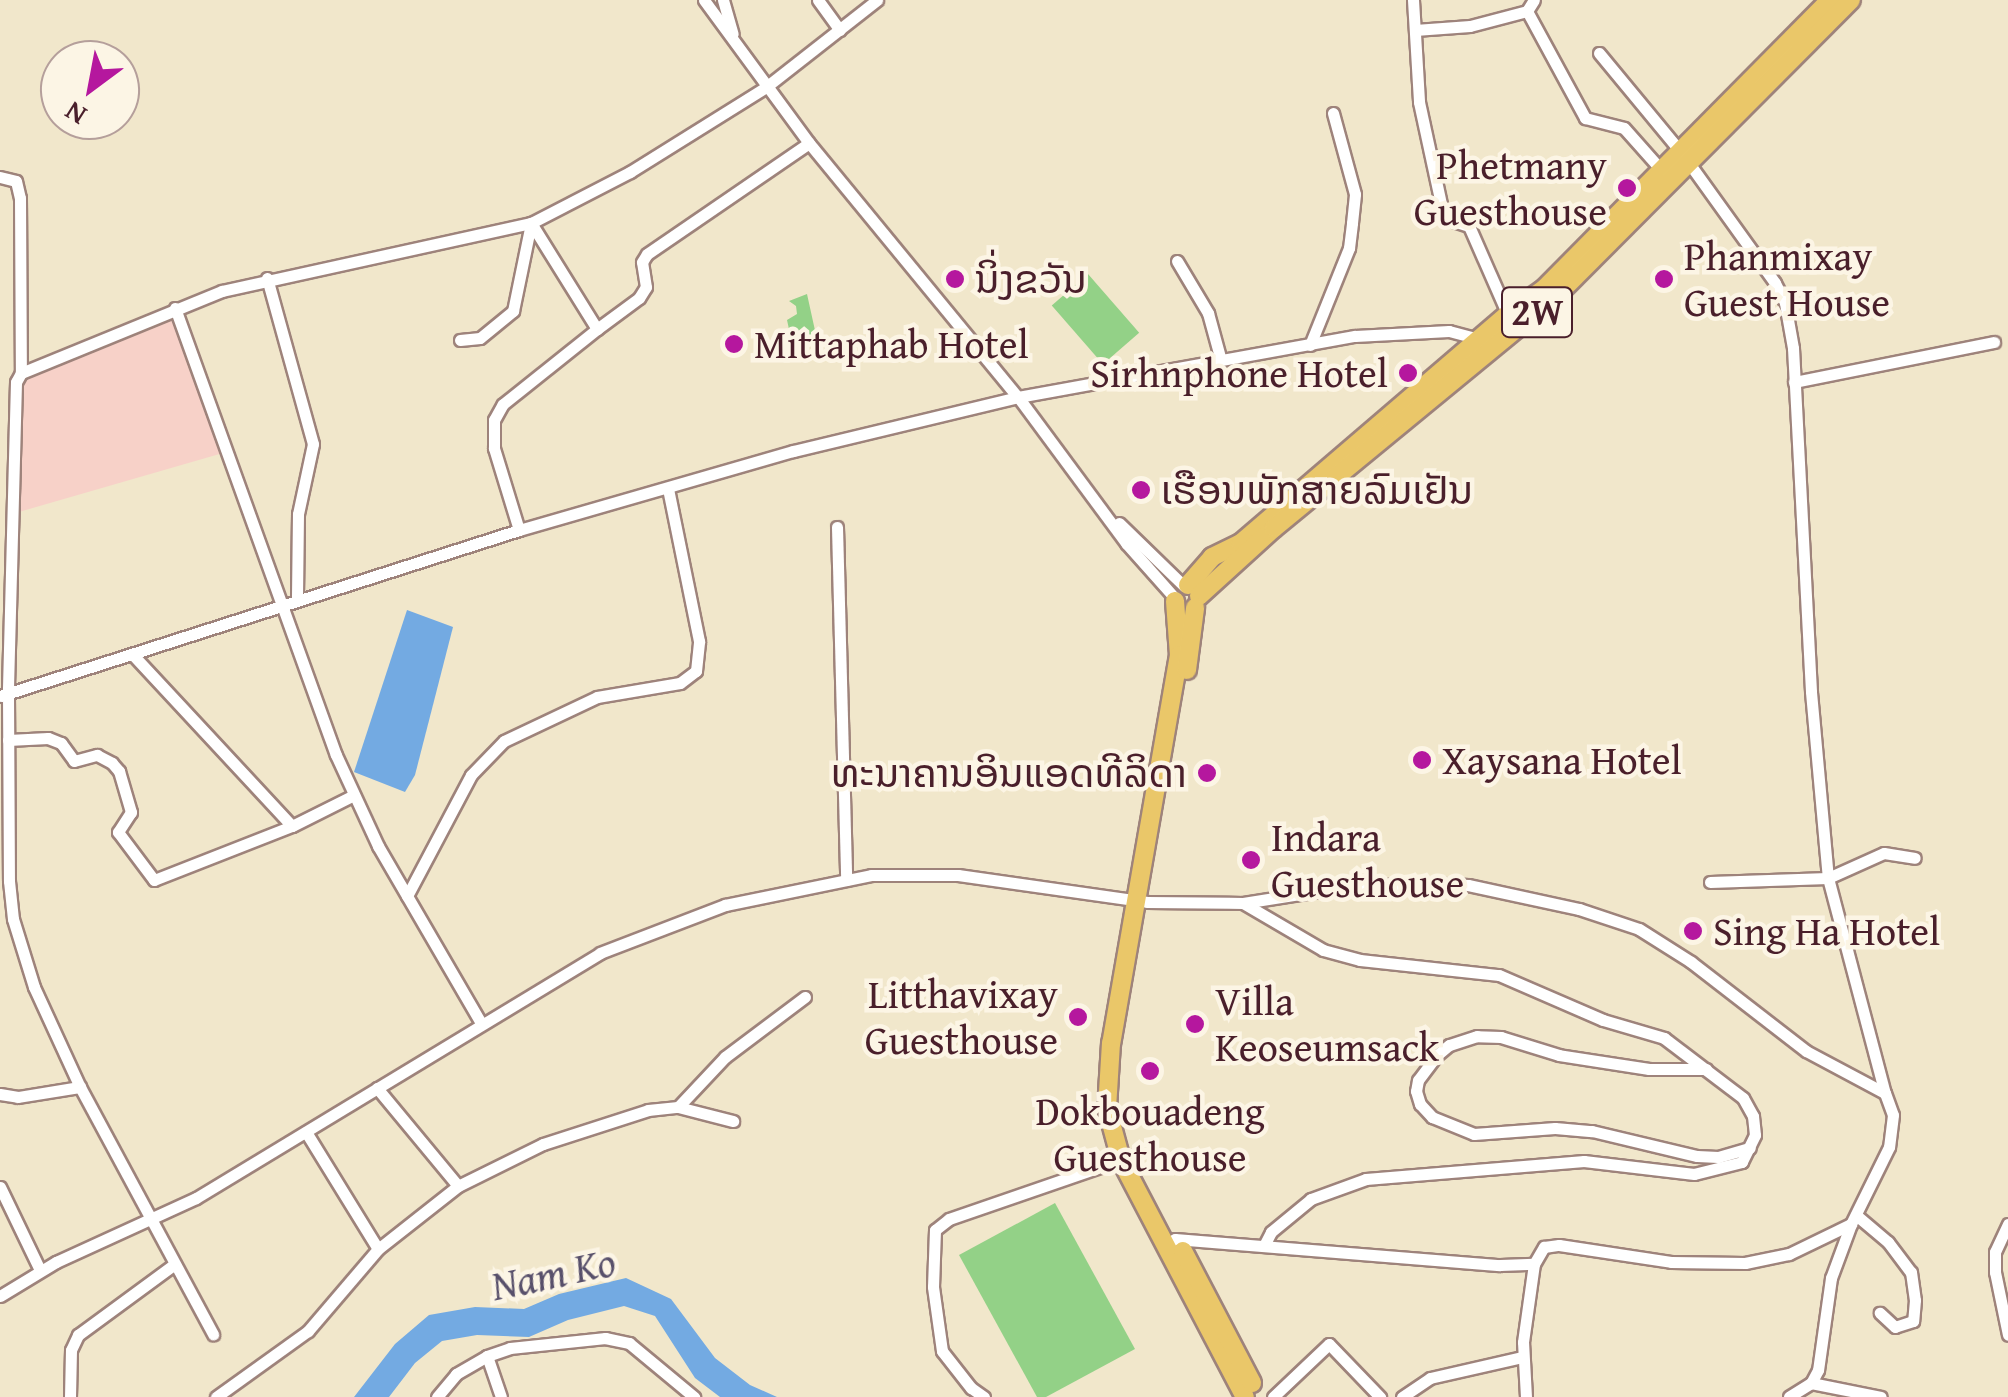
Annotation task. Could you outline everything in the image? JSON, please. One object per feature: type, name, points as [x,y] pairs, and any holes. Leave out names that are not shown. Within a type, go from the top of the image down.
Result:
[{"type":"highway","name":"2W","points":[[1186,596],[1212,558],[1241,543],[1514,321],[1667,177],[1830,0]]},
{"type":"highway","name":"2W","points":[[1685,158],[1851,0]]},
{"type":"highway","points":[[1186,596],[1185,657],[1142,901],[1118,1080],[1126,1158],[1245,1397]]},
{"type":"highway","points":[[1171,1242],[1216,1309],[1258,1397]]},
{"type":"street","points":[[704,0],[808,143],[1018,397],[1126,543],[1186,596]]},
{"type":"street","points":[[723,0],[738,48]]},
{"type":"street","points":[[818,0],[840,30]]},
{"type":"street","points":[[21,373],[174,308],[266,278],[532,223],[630,172],[766,87],[877,0]]},
{"type":"street","points":[[1413,0],[1418,102],[1444,218],[1471,230],[1514,321]]},
{"type":"street","points":[[1415,30],[1470,26],[1531,6],[1584,118],[1624,128],[1667,177]]},
{"type":"street","points":[[1599,53],[1685,158],[1775,283],[1789,320],[1811,692],[1828,878],[1893,1116],[1889,1146],[1831,1278],[1818,1370],[1811,1383],[1789,1397]]},
{"type":"street","points":[[1310,344],[1349,248],[1353,208],[1354,194],[1333,112]]},
{"type":"street","points":[[519,530],[494,448],[494,420],[504,404],[639,298],[646,287],[642,262],[647,254],[808,143]]},
{"type":"street","points":[[0,176],[16,181],[20,198],[21,373],[16,382],[7,460],[4,695],[14,919],[34,988],[80,1087],[172,1266],[213,1334]]},
{"type":"street","points":[[532,223],[597,329]]},
{"type":"street","points":[[460,340],[480,338],[514,311],[532,223]]},
{"type":"street","points":[[1177,262],[1208,313],[1220,357]]},
{"type":"street","points":[[266,278],[313,444],[298,514],[297,598]]},
{"type":"street","points":[[174,308],[278,604],[354,795],[481,1023]]},
{"type":"street","points":[[4,695],[134,656],[278,604],[519,530],[794,452],[1018,397],[1220,357],[1395,333],[1450,332],[1489,343]]},
{"type":"street","points":[[1794,382],[1994,342]]},
{"type":"street","points":[[407,896],[471,775],[504,741],[597,697],[680,683],[696,671],[699,641],[668,489]]},
{"type":"street","points":[[837,527],[846,880]]},
{"type":"street","points":[[134,656],[292,826]]},
{"type":"street","points":[[5,746],[55,740],[74,761],[98,755],[112,762],[119,771],[131,812],[118,832],[154,880],[292,826],[354,795]]},
{"type":"street","points":[[1710,882],[1828,878],[1884,854],[1915,858]]},
{"type":"street","points":[[0,1296],[40,1270],[196,1198],[600,954],[725,906],[871,874],[958,875],[1142,901],[1243,903],[1344,887],[1468,885],[1579,909],[1638,929],[1691,962],[1806,1051],[1885,1092]]},
{"type":"street","points":[[1243,903],[1293,936],[1360,960],[1499,975],[1525,982],[1603,1020],[1664,1038],[1743,1098],[1753,1116],[1750,1148],[1742,1162],[1726,1169],[1694,1174],[1584,1161],[1366,1179],[1311,1200],[1271,1232],[1265,1244]]},
{"type":"street","points":[[678,1107],[725,1056],[806,997]]},
{"type":"street","points":[[1706,1069],[1649,1070],[1560,1054],[1501,1037],[1477,1036],[1449,1045],[1436,1056],[1416,1091],[1420,1104],[1432,1117],[1474,1134],[1555,1128],[1592,1131],[1697,1156],[1718,1157],[1750,1148]]},
{"type":"street","points":[[0,1094],[18,1097],[80,1087]]},
{"type":"street","points":[[377,1088],[458,1186]]},
{"type":"street","points":[[216,1397],[308,1331],[378,1248],[458,1186],[543,1144],[648,1110],[678,1107],[732,1121]]},
{"type":"street","points":[[306,1132],[378,1248]]},
{"type":"street","points":[[984,1397],[971,1388],[942,1350],[933,1287],[934,1230],[949,1219],[1126,1158]]},
{"type":"street","points":[[0,1187],[40,1270]]},
{"type":"street","points":[[1526,1397],[1522,1356],[1534,1264],[1544,1247],[1559,1245],[1671,1262],[1745,1264],[1789,1254],[1854,1219]]},
{"type":"street","points":[[1854,1219],[1902,1258],[1915,1288],[1914,1313],[1908,1326],[1896,1327],[1880,1313]]},
{"type":"street","points":[[2008,1224],[1996,1252],[1994,1272],[2008,1335]]},
{"type":"street","points":[[1171,1242],[1265,1244],[1500,1265],[1534,1264]]},
{"type":"street","points":[[70,1397],[71,1350],[78,1335],[172,1266]]},
{"type":"street","points":[[437,1397],[456,1374],[486,1356],[510,1348],[605,1338],[629,1343],[694,1397]]},
{"type":"street","points":[[1272,1397],[1328,1344],[1380,1397]]},
{"type":"street","points":[[486,1356],[501,1397]]},
{"type":"street","points":[[1402,1397],[1430,1378],[1522,1356]]},
{"type":"street","points":[[1811,1383],[1881,1397]]},
{"type":"shaded area","points":[[175,308],[223,453],[12,514],[21,373]]},
{"type":"green space","points":[[1088,274],[1139,333],[1103,364],[1052,305]]},
{"type":"green space","points":[[807,294],[816,335],[792,343],[787,320],[797,314],[796,306],[789,301]]},
{"type":"green space","points":[[1055,1203],[1135,1349],[1046,1397],[1037,1397],[959,1255]]},
{"type":"water","points":[[407,610],[453,627],[415,775],[405,792],[354,772]]},
{"type":"water","points":[[626,1278],[671,1299],[715,1358],[750,1385],[777,1397],[720,1397],[695,1378],[655,1316],[624,1306],[568,1320],[529,1337],[477,1335],[442,1341],[415,1363],[389,1397],[354,1397],[395,1344],[429,1315],[475,1307],[524,1309],[559,1294]]},
{"type":"place","name":"Phetmany Guesthouse","points":[[1627,188]]},
{"type":"place","name":"ນິ່ງຂວັນ","points":[[955,279]]},
{"type":"place","name":"Phanmixay Guest House","points":[[1664,279]]},
{"type":"place","name":"Mittaphab Hotel","points":[[734,344]]},
{"type":"place","name":"Sirhnphone Hotel","points":[[1408,373]]},
{"type":"place","name":"ເຮືອນພັກສາຍລົມເຢັນ","points":[[1141,490]]},
{"type":"place","name":"Xaysana Hotel","points":[[1422,760]]},
{"type":"place","name":"ທະນາຄານອິນແອດທີລິດາ","points":[[1207,773]]},
{"type":"place","name":"Indara Guesthouse","points":[[1251,860]]},
{"type":"place","name":"Sing Ha Hotel","points":[[1693,931]]},
{"type":"place","name":"Litthavixay Guesthouse","points":[[1078,1017]]},
{"type":"place","name":"Villa Keoseumsack","points":[[1195,1024]]},
{"type":"place","name":"Dokbouadeng Guesthouse","points":[[1150,1071]]},
{"type":"water label","name":"Nam Ko","points":[[553,1273]]}]
